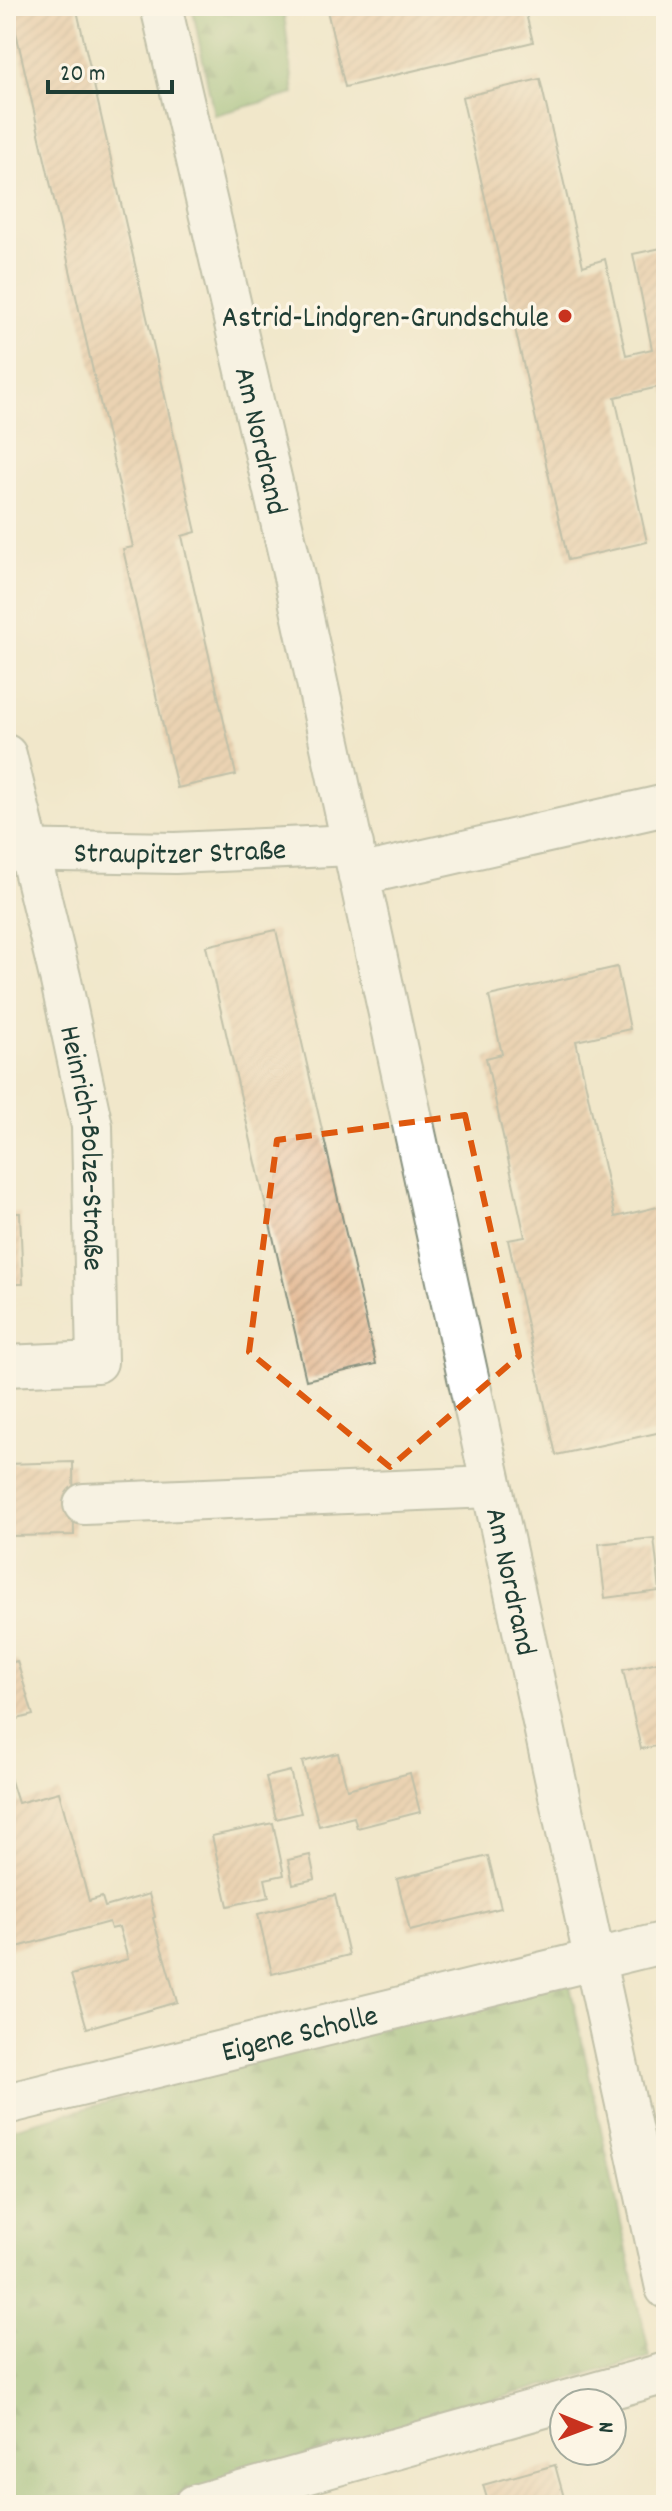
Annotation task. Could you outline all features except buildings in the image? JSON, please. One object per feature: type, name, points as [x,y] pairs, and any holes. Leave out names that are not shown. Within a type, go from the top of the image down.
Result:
[{"type":"street","name":"Am Nordrand","points":[[161,6],[292,566],[666,2288]]},
{"type":"street","points":[[6,755],[17,850]]},
{"type":"street","points":[[356,860],[666,805]]},
{"type":"street","name":"Straupitzer Straße","points":[[17,850],[356,860]]},
{"type":"street","name":"Heinrich-Bolze-Straße","points":[[6,1366],[97,1362],[92,1126],[61,981],[17,850]]},
{"type":"street","points":[[84,1504],[491,1487]]},
{"type":"street","name":"Eigene Scholle","points":[[6,2104],[666,1942]]},
{"type":"street","points":[[195,2505],[666,2373]]},
{"type":"highlighted area","points":[[465,1115],[519,1356],[390,1467],[249,1352],[277,1140]]},
{"type":"green space","points":[[192,6],[283,6],[294,94],[214,115]]},
{"type":"green space","points":[[568,1976],[650,2357],[484,2402],[145,2505],[6,2505],[6,2130]]},
{"type":"place","name":"Astrid-Lindgren-Grundschule","points":[[565,316]]}]
